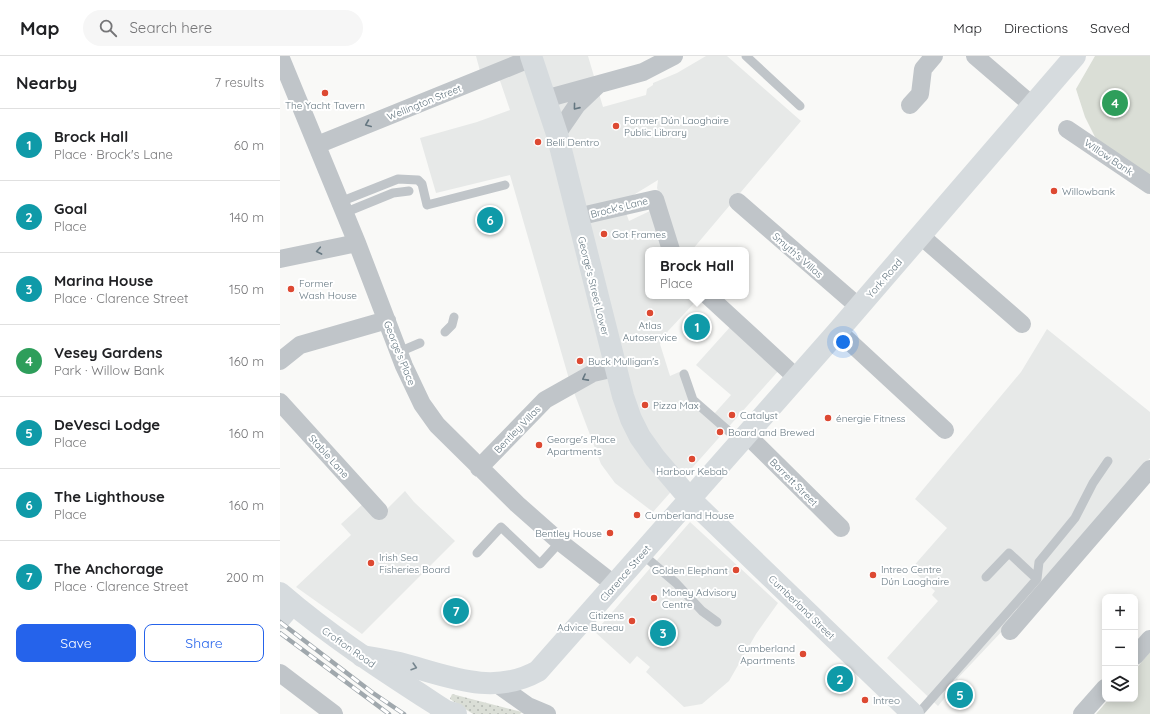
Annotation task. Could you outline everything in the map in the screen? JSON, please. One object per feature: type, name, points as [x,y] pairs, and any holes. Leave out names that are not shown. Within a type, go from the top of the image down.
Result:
[{"type":"main road","name":"York Road","points":[[690,499],[921,236],[1075,56]]},
{"type":"main road","name":"George's Street Lower","points":[[531,57],[557,134],[615,368],[631,419],[640,437],[655,458],[690,499]]},
{"type":"main road","name":"Clarence Street","points":[[362,656],[397,662],[454,679],[497,684],[526,678],[538,671],[690,499]]},
{"type":"main road","name":"Cumberland Street","points":[[690,499],[913,714]]},
{"type":"main road","name":"Crofton Road","points":[[284,606],[446,711],[456,714]]},
{"type":"main road","points":[[422,695],[454,679]]},
{"type":"street","points":[[545,99],[643,72],[674,56]]},
{"type":"street","points":[[910,105],[920,94],[923,69],[934,56]]},
{"type":"street","points":[[975,56],[1032,105]]},
{"type":"street","name":"Wellington Street","points":[[317,145],[508,68],[531,57]]},
{"type":"street","name":"George's Place","points":[[281,58],[357,244],[399,352],[426,409],[437,425],[479,468],[560,542],[615,585]]},
{"type":"street","points":[[557,134],[577,105],[600,83]]},
{"type":"street","name":"Willow Bank","points":[[1067,129],[1150,185]]},
{"type":"street","name":"Smyth's Villas","points":[[743,198],[862,303]]},
{"type":"street","name":"Brock's Lane","points":[[577,217],[655,199],[670,247]]},
{"type":"street","points":[[921,236],[1022,324]]},
{"type":"street","points":[[280,259],[357,244]]},
{"type":"street","points":[[711,299],[797,378]]},
{"type":"street","points":[[280,361],[300,345],[387,320]]},
{"type":"street","points":[[838,331],[945,430]]},
{"type":"street","name":"Bentley Villas","points":[[479,468],[545,400],[593,373],[615,368]]},
{"type":"street","name":"Stable Lane","points":[[280,402],[379,511]]},
{"type":"street","name":"Barrett Street","points":[[744,439],[841,528]]},
{"type":"street","points":[[1010,631],[1150,469]]},
{"type":"street","points":[[1138,653],[1150,639]]},
{"type":"street","points":[[280,673],[334,714]]},
{"type":"street","points":[[497,684],[528,706],[547,714]]},
{"type":"street","points":[[1082,714],[1102,691]]},
{"type":"lane","points":[[751,58],[800,106]]},
{"type":"lane","points":[[342,208],[398,179],[418,180],[422,184],[427,205],[505,185]]},
{"type":"lane","points":[[342,208],[393,193],[409,192]]},
{"type":"lane","points":[[445,332],[452,325],[454,317]]},
{"type":"lane","points":[[399,352],[420,343]]},
{"type":"lane","points":[[684,374],[693,400],[744,439]]},
{"type":"lane","points":[[918,714],[1037,579],[1039,562],[1075,518],[1093,483],[1108,461]]},
{"type":"lane","points":[[478,553],[501,527],[540,564],[560,542]]},
{"type":"lane","points":[[986,577],[1009,553],[1037,579]]},
{"type":"lane","points":[[642,554],[676,583],[702,611],[717,622]]},
{"type":"shaded area","points":[[476,56],[588,56],[603,107],[646,95],[647,89],[653,85],[653,83],[677,73],[706,56],[727,56],[801,121],[695,247],[678,247],[657,188],[658,180],[622,202],[629,221],[652,210],[664,247],[645,247],[645,299],[698,299],[668,331],[660,344],[670,376],[686,369],[696,398],[714,414],[731,395],[696,365],[731,326],[780,369],[653,512],[615,483],[601,464],[569,379],[510,175],[436,193],[420,138],[477,122],[510,110],[497,72],[480,71]]},
{"type":"shaded area","points":[[1095,56],[1150,56],[1150,177],[1097,141],[1085,117],[1076,89]]},
{"type":"shaded area","points":[[1047,329],[1150,412],[1150,458],[1006,627],[957,679],[959,681],[938,706],[887,658],[938,601],[932,595],[935,591],[911,569],[947,528],[915,499],[1021,372]]},
{"type":"shaded area","points":[[405,491],[414,502],[455,541],[362,634],[296,587],[351,535],[341,524],[364,503],[386,510]]},
{"type":"shaded area","points":[[690,522],[778,603],[756,634],[729,681],[702,704],[684,707],[646,672],[650,667],[637,656],[630,664],[595,632]]},
{"type":"shaded area","points":[[1150,652],[1150,714],[1096,714],[1106,702],[1138,702],[1138,666]]},
{"type":"shaded area","points":[[452,694],[522,712],[520,714],[473,714],[450,699]]},
{"type":"railway","points":[[280,622],[373,693],[404,714]]},
{"type":"railway","points":[[280,633],[389,714]]},
{"type":"place","name":"The Yacht Tavern","points":[[325,93]]},
{"type":"place","name":"Vesey Gardens","points":[[1115,103]]},
{"type":"place","name":"Former Dún Laoghaire Public Library","points":[[616,126]]},
{"type":"place","name":"Belli Dentro","points":[[538,142]]},
{"type":"place","name":"Willowbank","points":[[1054,191]]},
{"type":"place","name":"The Lighthouse","points":[[490,220]]},
{"type":"place","name":"Got Frames","points":[[604,234]]},
{"type":"place","name":"Former Wash House","points":[[291,289]]},
{"type":"place","name":"Atlas Autoservice","points":[[650,313]]},
{"type":"place","name":"Brock Hall","points":[[697,327]]},
{"type":"place","name":"Buck Mulligan's","points":[[580,361]]},
{"type":"place","name":"Pizza Max","points":[[645,405]]},
{"type":"place","name":"Catalyst","points":[[732,415]]},
{"type":"place","name":"énergie Fitness","points":[[828,418]]},
{"type":"place","name":"Board and Brewed","points":[[720,432]]},
{"type":"place","name":"George's Place Apartments","points":[[539,445]]},
{"type":"place","name":"Harbour Kebab","points":[[692,459]]},
{"type":"place","name":"Cumberland House","points":[[637,515]]},
{"type":"place","name":"Bentley House","points":[[610,533]]},
{"type":"place","name":"Irish Sea Fisheries Board","points":[[371,563]]},
{"type":"place","name":"Golden Elephant","points":[[736,570]]},
{"type":"place","name":"Intreo Centre Dún Laoghaire","points":[[873,575]]},
{"type":"place","name":"Money Advisory Centre","points":[[654,598]]},
{"type":"place","name":"The Anchorage","points":[[456,611]]},
{"type":"place","name":"Citizens Advice Bureau","points":[[632,621]]},
{"type":"place","name":"Marina House","points":[[663,633]]},
{"type":"place","name":"Cumberland Apartments","points":[[803,654]]},
{"type":"place","name":"Goal","points":[[840,679]]},
{"type":"place","name":"DeVesci Lodge","points":[[960,695]]},
{"type":"place","name":"Intreo","points":[[865,700]]}]
